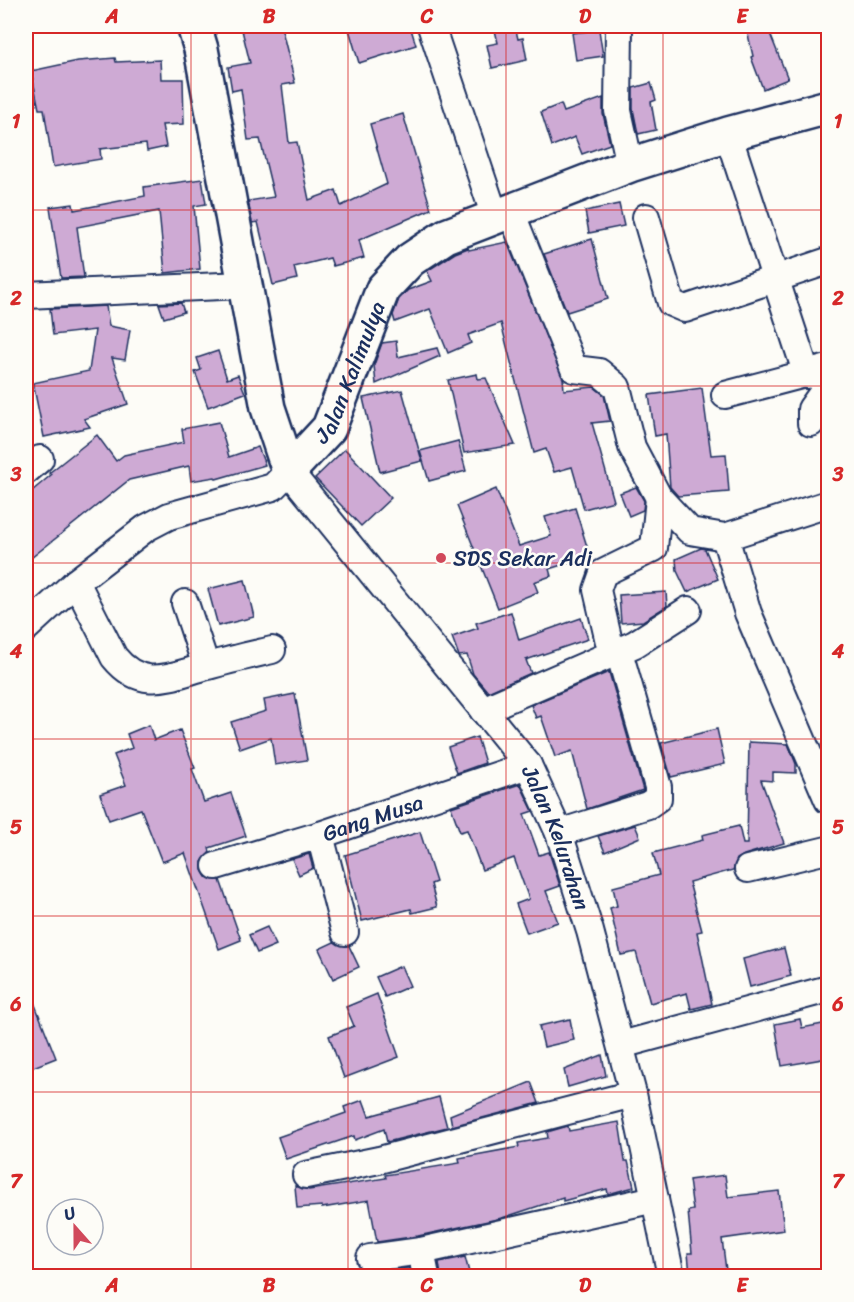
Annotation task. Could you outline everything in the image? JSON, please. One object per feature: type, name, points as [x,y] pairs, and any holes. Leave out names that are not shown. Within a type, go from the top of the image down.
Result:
[{"type":"street","name":"Jalan Kalimulya","points":[[194,26],[201,49],[243,285],[268,408],[289,471],[328,428],[383,289],[410,260],[446,236],[630,165],[728,134],[828,107]]},
{"type":"street","points":[[431,26],[503,215],[574,369],[599,372],[617,387],[632,447],[659,498],[690,531],[725,537],[828,504]]},
{"type":"street","points":[[619,26],[618,111],[630,165]]},
{"type":"street","points":[[728,134],[776,280],[826,388],[811,409],[812,423]]},
{"type":"street","points":[[646,217],[671,303],[686,309],[828,261]]},
{"type":"street","points":[[26,296],[243,285]]},
{"type":"street","points":[[725,395],[820,371]]},
{"type":"street","points":[[26,628],[76,582],[146,528],[169,516],[273,487],[289,471]]},
{"type":"street","name":"Jalan Kelurahan","points":[[289,471],[528,765],[559,833],[591,931],[633,1094],[671,1276]]},
{"type":"street","points":[[559,833],[648,805],[658,798],[658,787],[597,590],[603,573],[654,548],[659,498]]},
{"type":"street","points":[[725,537],[748,613],[828,800]]},
{"type":"street","points":[[76,582],[114,657],[126,670],[136,675],[156,680],[168,679],[206,666],[272,650]]},
{"type":"street","points":[[185,603],[206,666]]},
{"type":"street","points":[[483,710],[615,653],[688,610]]},
{"type":"street","name":"Gang Musa","points":[[216,866],[320,835],[528,765]]},
{"type":"street","points":[[320,835],[345,932]]},
{"type":"street","points":[[748,869],[828,854]]},
{"type":"street","points":[[621,1045],[828,989]]},
{"type":"street","points":[[306,1174],[379,1160],[633,1094]]},
{"type":"street","points":[[370,1258],[421,1251],[655,1199]]},
{"type":"street","points":[[421,1251],[426,1276]]},
{"type":"building","points":[[241,26],[281,26],[295,83],[282,85],[289,143],[297,142],[309,200],[336,190],[341,206],[387,184],[370,124],[403,114],[431,209],[359,240],[364,258],[333,266],[330,258],[294,267],[297,279],[273,285],[258,222],[252,223],[248,201],[274,197],[260,139],[248,140],[241,89],[232,91],[228,67],[250,63]]},
{"type":"building","points":[[348,26],[410,26],[416,45],[359,63]]},
{"type":"building","points":[[494,26],[515,26],[518,39],[523,38],[527,60],[492,68],[487,45],[498,43]]},
{"type":"building","points":[[746,26],[767,26],[788,79],[763,89],[751,57],[753,56]]},
{"type":"building","points":[[599,30],[603,56],[576,60],[572,33]]},
{"type":"building","points":[[115,58],[116,62],[160,60],[161,79],[183,79],[184,124],[162,125],[166,147],[147,151],[146,144],[100,149],[101,159],[53,167],[44,109],[39,109],[31,71],[78,61]]},
{"type":"building","points":[[651,83],[656,100],[651,102],[656,130],[638,134],[633,109],[633,88]]},
{"type":"building","points":[[603,98],[603,114],[610,144],[582,154],[575,137],[552,146],[541,112],[561,104],[564,112]]},
{"type":"building","points":[[202,179],[206,204],[194,206],[200,269],[165,273],[159,211],[77,227],[84,277],[61,278],[50,207],[73,204],[74,210],[145,196],[144,187]]},
{"type":"building","points":[[619,204],[624,226],[589,233],[585,211]]},
{"type":"building","points":[[592,239],[608,299],[567,312],[544,254]]},
{"type":"building","points":[[507,242],[563,378],[564,390],[594,387],[604,395],[610,421],[592,423],[614,501],[584,509],[572,467],[554,472],[546,449],[534,453],[501,323],[468,335],[471,343],[448,353],[430,309],[395,322],[393,315],[399,299],[408,290],[432,281],[427,271],[455,253],[468,248],[469,250]]},
{"type":"building","points":[[181,303],[184,312],[164,318],[159,304]]},
{"type":"building","points":[[106,306],[109,326],[130,330],[125,360],[112,358],[128,404],[84,419],[90,427],[44,437],[33,383],[89,371],[95,330],[53,335],[50,309]]},
{"type":"building","points":[[396,341],[398,357],[437,348],[440,356],[376,384],[374,365],[382,343]]},
{"type":"building","points":[[218,351],[227,379],[238,375],[245,393],[208,407],[195,372],[201,370],[197,358]]},
{"type":"building","points":[[477,374],[478,379],[486,378],[515,445],[464,453],[448,380]]},
{"type":"building","points":[[702,388],[711,455],[726,454],[729,492],[678,496],[670,487],[666,434],[655,436],[649,395]]},
{"type":"building","points":[[402,390],[422,461],[380,472],[363,398]]},
{"type":"building","points":[[219,422],[229,457],[258,447],[265,465],[216,479],[215,477],[191,481],[189,466],[129,480],[26,562],[26,496],[51,475],[49,473],[97,435],[116,461],[124,455],[184,442],[182,429]]},
{"type":"building","points":[[458,441],[466,471],[429,481],[420,451]]},
{"type":"building","points":[[345,449],[391,498],[361,526],[315,478]]},
{"type":"building","points":[[636,487],[644,501],[643,510],[629,516],[620,493]]},
{"type":"building","points":[[496,489],[519,546],[551,536],[545,517],[575,508],[590,556],[549,569],[551,576],[534,582],[538,592],[498,608],[457,506]]},
{"type":"building","points":[[701,548],[705,549],[718,579],[687,592],[677,571],[676,559]]},
{"type":"building","points":[[245,580],[254,617],[218,626],[208,589]]},
{"type":"building","points":[[666,592],[667,606],[643,621],[621,623],[619,595]]},
{"type":"building","points":[[511,612],[519,640],[581,618],[588,639],[526,660],[531,673],[488,692],[473,674],[467,655],[459,656],[452,637],[478,628],[476,623]]},
{"type":"building","points":[[609,672],[643,790],[587,809],[572,751],[555,757],[541,716],[536,718],[531,705]]},
{"type":"building","points":[[295,694],[307,760],[275,765],[271,738],[240,749],[231,722],[266,711],[264,700]]},
{"type":"building","points":[[149,725],[154,740],[180,730],[195,768],[192,769],[204,802],[231,793],[246,836],[209,848],[210,852],[202,862],[202,870],[206,877],[220,880],[241,940],[219,949],[185,853],[162,862],[141,809],[109,820],[100,794],[126,785],[114,755],[132,748],[127,734]]},
{"type":"building","points":[[717,729],[725,764],[671,777],[661,743]]},
{"type":"building","points":[[477,737],[485,763],[457,773],[448,747]]},
{"type":"building","points":[[749,742],[788,744],[796,764],[796,773],[773,772],[773,781],[761,780],[784,843],[744,855],[737,859],[733,870],[689,882],[702,931],[697,932],[712,1004],[691,1009],[687,993],[650,1003],[636,952],[621,955],[610,908],[617,906],[613,887],[659,875],[653,853],[703,840],[702,835],[739,826],[743,844],[747,844]]},
{"type":"building","points":[[520,784],[533,811],[524,814],[539,855],[549,852],[560,886],[546,891],[558,922],[527,933],[516,904],[529,899],[514,858],[482,870],[467,830],[460,832],[451,807]]},
{"type":"building","points":[[635,825],[640,837],[605,852],[598,836]]},
{"type":"building","points":[[420,832],[436,882],[431,884],[437,907],[412,913],[411,909],[362,921],[345,855]]},
{"type":"building","points":[[309,854],[313,868],[299,875],[292,859]]},
{"type":"building","points":[[267,927],[276,945],[257,953],[249,935]]},
{"type":"building","points":[[334,942],[349,946],[359,967],[333,979],[319,949]]},
{"type":"building","points":[[784,948],[791,976],[750,987],[743,959]]},
{"type":"building","points":[[401,966],[410,986],[385,997],[376,977]]},
{"type":"building","points":[[26,982],[56,1058],[26,1070]]},
{"type":"building","points":[[377,994],[399,1057],[344,1078],[329,1036],[354,1026],[346,1007]]},
{"type":"building","points":[[570,1019],[574,1040],[544,1047],[539,1026]]},
{"type":"building","points":[[800,1019],[802,1028],[828,1023],[828,1058],[782,1066],[775,1024]]},
{"type":"building","points":[[602,1055],[606,1076],[568,1087],[564,1070]]},
{"type":"building","points":[[531,1082],[539,1103],[452,1126],[450,1115]]},
{"type":"building","points":[[439,1097],[447,1127],[387,1142],[384,1129],[355,1140],[354,1136],[286,1159],[278,1137],[346,1113],[344,1107],[363,1100],[369,1116]]},
{"type":"building","points":[[619,1122],[625,1161],[628,1161],[634,1187],[608,1194],[607,1189],[563,1201],[563,1198],[502,1218],[418,1236],[377,1242],[369,1200],[322,1208],[322,1206],[297,1208],[295,1186],[309,1190],[386,1178],[385,1175],[460,1163],[459,1158],[519,1147],[518,1143],[548,1138],[547,1132],[568,1126],[569,1131]]},
{"type":"building","points":[[725,1175],[728,1197],[779,1191],[784,1230],[722,1239],[726,1270],[690,1275],[688,1253],[692,1253],[688,1211],[693,1210],[689,1180]]},
{"type":"building","points":[[465,1257],[470,1276],[441,1276],[439,1262]]},
{"type":"building","points":[[409,1268],[411,1276],[395,1276],[394,1270]]},
{"type":"place","name":"SDS Sekar Adi","points":[[441,558]]}]
